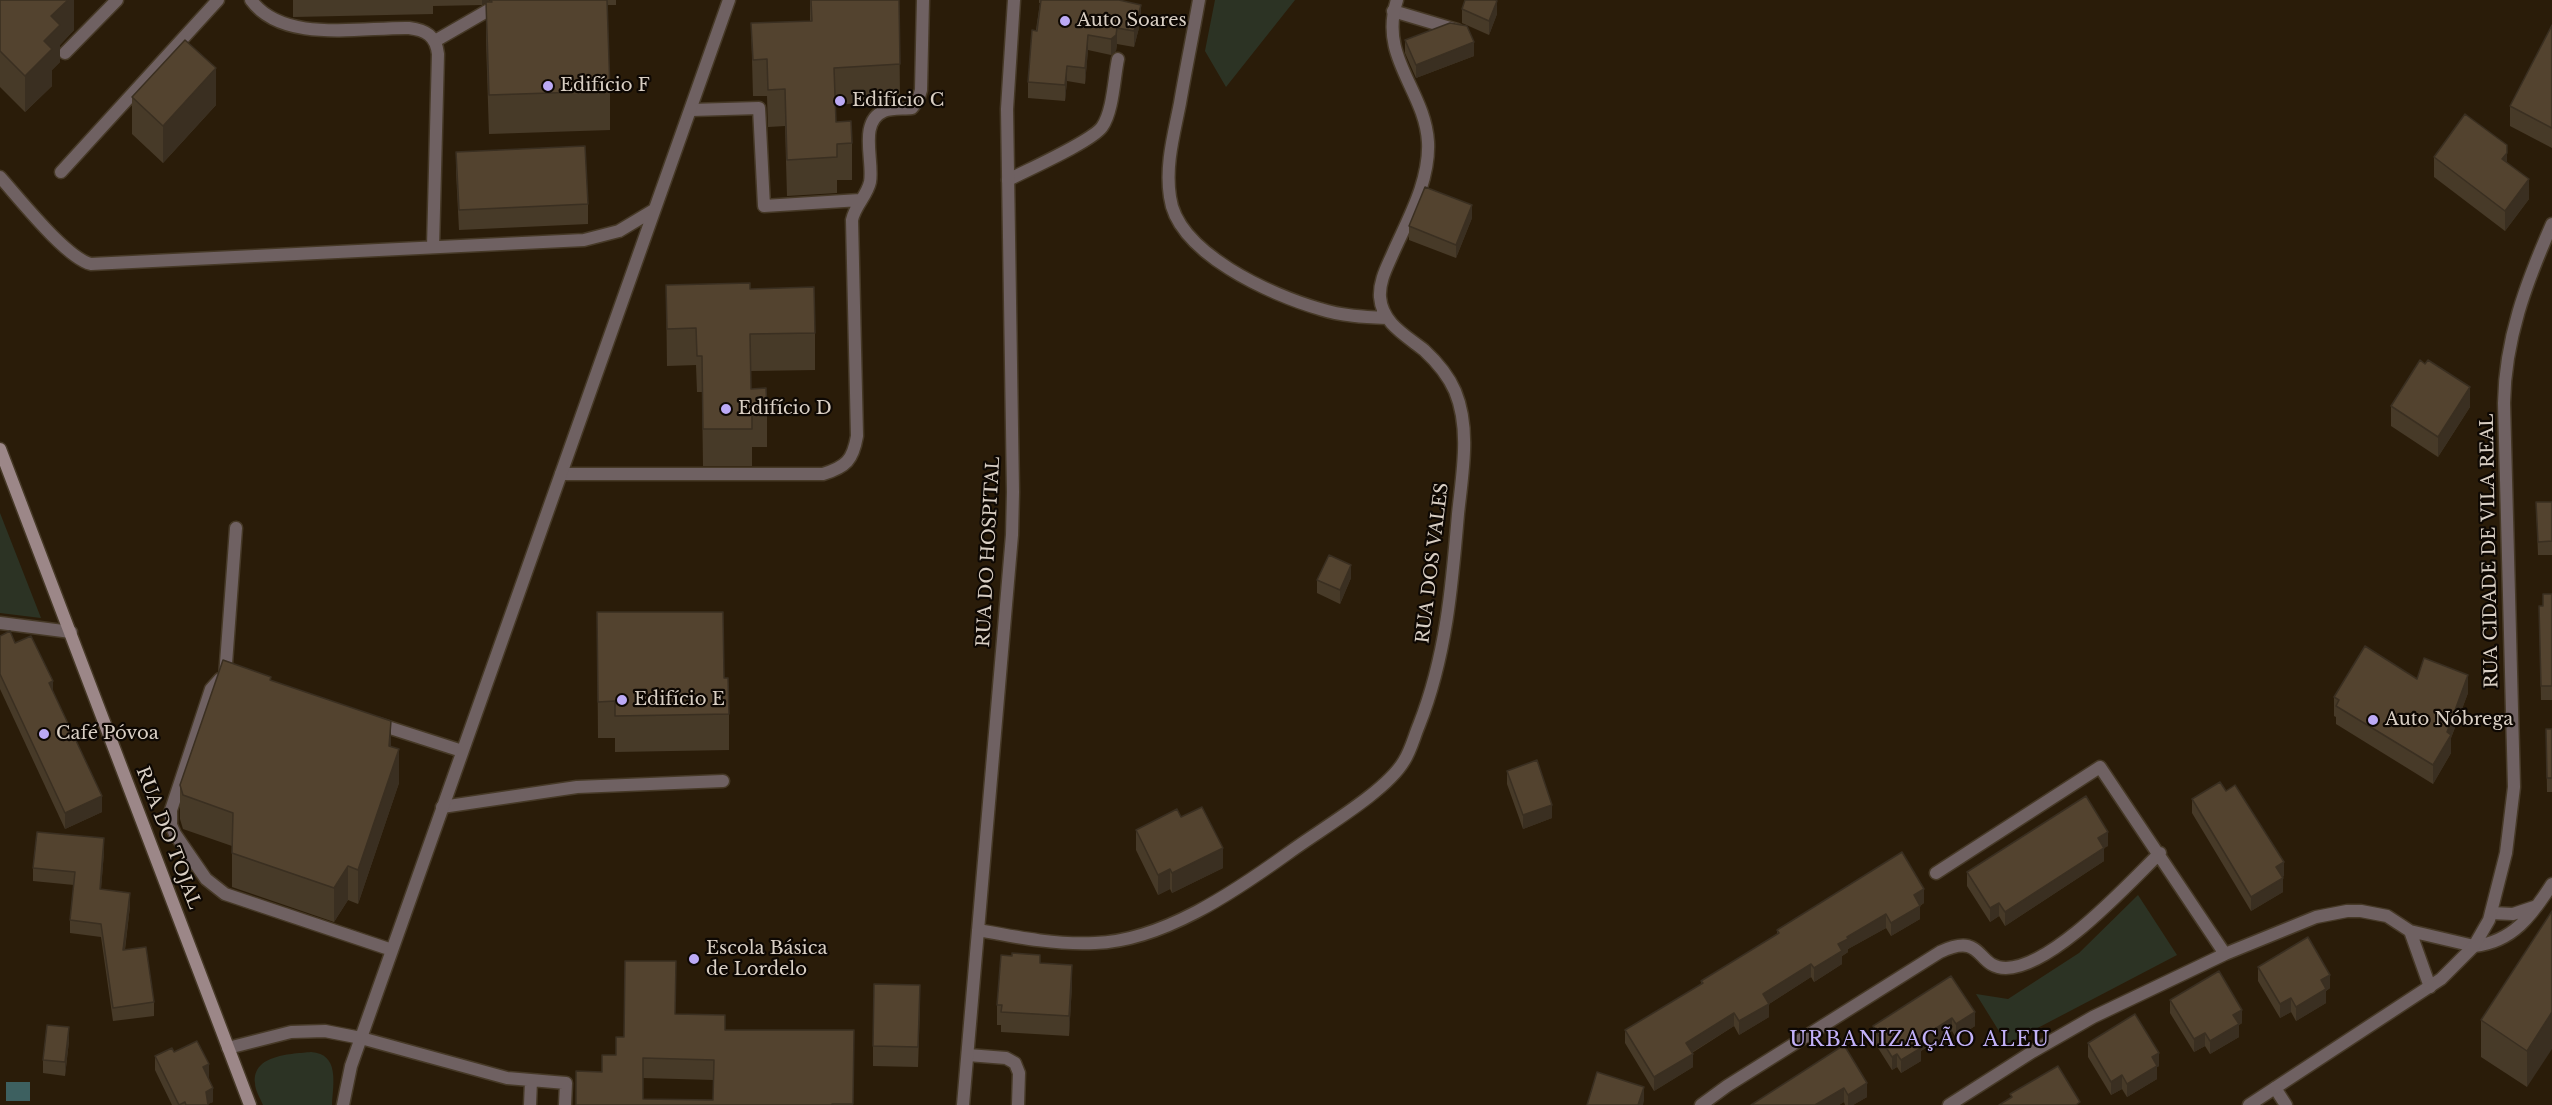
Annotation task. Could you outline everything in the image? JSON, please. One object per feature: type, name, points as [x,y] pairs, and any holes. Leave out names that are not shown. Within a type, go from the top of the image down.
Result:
[{"type":"main road","name":"RUA DO TOJAL","points":[[0,449],[250,1105]]},
{"type":"street","points":[[65,53],[117,0]]},
{"type":"street","points":[[62,172],[218,0]]},
{"type":"street","points":[[251,0],[273,19],[297,28],[409,28],[425,32],[435,41],[438,54],[433,247]]},
{"type":"street","points":[[435,41],[507,0]]},
{"type":"street","points":[[343,1105],[349,1073],[361,1038],[729,0]]},
{"type":"street","points":[[561,474],[823,474],[837,470],[854,454],[857,436],[852,220],[854,210],[868,190],[871,178],[870,124],[876,116],[885,111],[912,108],[918,100],[921,90],[923,0]]},
{"type":"street","name":"RUA DO HOSPITAL","points":[[963,1105],[1012,536],[1007,90],[1014,0]]},
{"type":"street","points":[[1199,0],[1170,157],[1170,199],[1179,224],[1187,236],[1199,247],[1260,285],[1318,309],[1351,316],[1387,318],[1382,305],[1381,281],[1419,194],[1427,163],[1427,129],[1393,46],[1391,31],[1395,6],[1464,32]]},
{"type":"street","points":[[1008,180],[1089,138],[1102,128],[1108,113],[1118,59]]},
{"type":"street","points":[[691,110],[759,108],[764,207],[860,200]]},
{"type":"street","points":[[0,177],[67,250],[83,262],[91,264],[592,239],[619,231],[654,210]]},
{"type":"street","name":"RUA CIDADE DE VILA REAL","points":[[2249,1105],[2430,987],[2453,969],[2474,946],[2491,913],[2509,840],[2514,787],[2504,380],[2514,321],[2552,224]]},
{"type":"street","name":"RUA DOS VALES","points":[[978,930],[1070,944],[1097,944],[1122,940],[1160,927],[1242,886],[1378,789],[1403,762],[1425,710],[1440,659],[1449,611],[1464,458],[1463,424],[1456,393],[1441,367],[1387,318]]},
{"type":"street","points":[[225,678],[236,528]]},
{"type":"street","points":[[0,623],[71,632]]},
{"type":"street","points":[[239,679],[225,678],[215,683],[211,689],[171,810],[170,818],[175,834],[206,879],[225,894],[392,950]]},
{"type":"street","points":[[362,718],[462,751]]},
{"type":"street","points":[[1936,873],[2100,767],[2160,853],[2225,954]]},
{"type":"street","points":[[442,807],[577,788],[723,781]]},
{"type":"street","points":[[1701,1105],[1940,952],[1956,945],[1974,948],[1996,966],[2004,968],[2017,966],[2044,954],[2073,934],[2160,853]]},
{"type":"street","points":[[1949,1105],[2032,1052],[2093,1017],[2225,954],[2300,922],[2347,911],[2361,911],[2387,916],[2410,931],[2474,946],[2491,944],[2509,935],[2525,922],[2552,884]]},
{"type":"street","points":[[2491,913],[2513,914],[2538,905]]},
{"type":"street","points":[[2410,931],[2430,987]]},
{"type":"street","points":[[228,1048],[308,1030],[325,1031],[361,1038],[489,1074],[531,1081],[566,1083],[565,1105]]},
{"type":"street","points":[[968,1055],[1006,1058],[1015,1063],[1019,1073],[1018,1105]]},
{"type":"street","points":[[530,1105],[531,1081]]},
{"type":"street","points":[[2275,1088],[2286,1105]]},
{"type":"green space","points":[[1215,0],[1295,0],[1226,87],[1205,51]]},
{"type":"green space","points":[[0,513],[41,618],[0,613]]},
{"type":"green space","points":[[2138,895],[2177,955],[2007,1044],[1976,994],[2008,999],[2079,953]]},
{"type":"green space","points":[[311,1052],[327,1058],[331,1064],[333,1071],[332,1105],[263,1105],[255,1083],[256,1073],[260,1066],[275,1057]]},
{"type":"water","points":[[6,1082],[30,1082],[30,1101],[6,1101]]},
{"type":"building","points":[[0,0],[68,0],[51,16],[60,25],[44,41],[52,49],[25,76],[0,51]]},
{"type":"building","name":"Edifício F","points":[[491,0],[607,0],[610,91],[489,95],[486,2],[492,2]]},
{"type":"building","name":"Edifício C","points":[[811,0],[899,0],[900,64],[834,68],[836,122],[851,121],[852,143],[837,144],[837,157],[787,160],[785,89],[768,90],[767,59],[753,60],[751,23],[812,21]]},
{"type":"building","points":[[1041,0],[1119,0],[1141,5],[1134,31],[1117,28],[1116,35],[1111,39],[1088,35],[1085,68],[1067,66],[1065,85],[1028,82],[1032,30],[1037,31]]},
{"type":"building","points":[[1465,0],[1497,1],[1489,21],[1462,9]]},
{"type":"building","points":[[1450,23],[1467,26],[1474,42],[1416,65],[1405,40]]},
{"type":"building","points":[[2552,25],[2552,128],[2510,106]]},
{"type":"building","points":[[185,40],[216,68],[163,126],[132,97]]},
{"type":"building","points":[[2465,114],[2507,145],[2507,153],[2502,159],[2529,179],[2505,211],[2434,157]]},
{"type":"building","points":[[585,146],[588,204],[459,210],[456,152]]},
{"type":"building","points":[[1425,187],[1472,205],[1456,245],[1409,226]]},
{"type":"building","points":[[750,283],[750,289],[814,287],[815,333],[750,334],[751,389],[766,388],[767,410],[752,411],[752,429],[703,429],[702,356],[697,356],[696,328],[667,329],[666,285]]},
{"type":"building","points":[[2420,360],[2425,364],[2428,360],[2470,387],[2438,437],[2391,406]]},
{"type":"building","points":[[2536,502],[2552,502],[2552,541],[2538,542]]},
{"type":"building","points":[[1329,555],[1351,565],[1340,590],[1317,580]]},
{"type":"building","points":[[2543,594],[2552,594],[2552,686],[2541,686],[2539,606],[2543,606]]},
{"type":"building","points":[[597,612],[723,612],[724,678],[728,678],[729,714],[615,716],[615,701],[598,702]]},
{"type":"building","points":[[10,631],[15,643],[31,636],[53,681],[49,683],[102,796],[65,813],[0,674],[0,636]]},
{"type":"building","points":[[2365,646],[2417,679],[2424,658],[2468,675],[2447,732],[2451,735],[2433,765],[2336,706],[2339,700],[2334,697]]},
{"type":"building","points":[[223,660],[271,677],[270,680],[391,721],[389,746],[399,749],[358,870],[348,866],[334,888],[232,853],[233,813],[183,795],[180,785]]},
{"type":"building","points":[[2546,729],[2552,729],[2552,778],[2547,778]]},
{"type":"building","points":[[1537,760],[1552,805],[1523,815],[1507,771]]},
{"type":"building","points":[[2220,782],[2226,791],[2235,785],[2284,862],[2276,867],[2283,878],[2251,897],[2192,799]]},
{"type":"building","points":[[2086,796],[2108,832],[2098,838],[2104,848],[2005,912],[1999,903],[1990,908],[1967,872]]},
{"type":"building","points":[[1202,807],[1223,848],[1172,873],[1170,869],[1158,875],[1136,830],[1177,809],[1181,817]]},
{"type":"building","points":[[37,832],[104,838],[100,889],[130,893],[123,950],[146,947],[154,1002],[113,1008],[101,924],[70,920],[75,872],[33,868]]},
{"type":"building","points":[[1902,852],[1924,889],[1914,895],[1920,906],[1891,923],[1886,914],[1847,937],[1848,939],[1838,944],[1842,951],[1814,968],[1811,964],[1763,994],[1769,1004],[1739,1021],[1734,1013],[1686,1043],[1693,1054],[1654,1077],[1625,1030],[1703,983],[1701,981],[1779,933],[1777,930]]},
{"type":"building","points":[[2552,911],[2552,1012],[2527,1051],[2481,1020]]},
{"type":"building","points":[[2308,937],[2330,975],[2321,980],[2326,989],[2296,1007],[2291,998],[2280,1004],[2258,967]]},
{"type":"building","points":[[1012,953],[1040,955],[1040,963],[1072,965],[1069,1016],[1001,1012],[1002,1005],[997,1005],[1001,955],[1012,956]]},
{"type":"building","points":[[625,961],[676,961],[675,1014],[725,1015],[725,1030],[854,1030],[853,1104],[576,1105],[576,1071],[602,1072],[602,1055],[616,1055],[616,1037],[624,1037]],"holes":[[[643,1058],[714,1060],[713,1100],[643,1099]]]},
{"type":"building","points":[[2219,971],[2242,1010],[2233,1015],[2239,1024],[2210,1041],[2205,1033],[2194,1039],[2170,1000]]},
{"type":"building","points":[[1951,976],[1975,1012],[1956,1024],[1952,1018],[1916,1041],[1921,1048],[1901,1060],[1897,1054],[1892,1057],[1873,1026]]},
{"type":"building","points":[[874,984],[920,985],[918,1047],[873,1046]]},
{"type":"building","points":[[2135,1014],[2159,1053],[2152,1057],[2157,1066],[2127,1084],[2122,1075],[2111,1082],[2088,1043]]},
{"type":"building","points":[[47,1025],[69,1027],[65,1062],[43,1060]]},
{"type":"building","points":[[197,1041],[209,1064],[203,1067],[213,1088],[206,1092],[208,1105],[186,1105],[185,1102],[179,1105],[155,1056],[172,1048],[174,1052]]},
{"type":"building","points":[[1844,1045],[1867,1083],[1848,1095],[1844,1088],[1815,1105],[1751,1105]]},
{"type":"building","points":[[2058,1066],[2080,1102],[2076,1105],[1999,1105],[2012,1097],[2010,1094]]},
{"type":"building","points":[[1597,1072],[1644,1087],[1638,1105],[1587,1105]]},
{"type":"place","name":"Auto Soares","points":[[1065,21]]},
{"type":"place","name":"Edifício F","points":[[548,86]]},
{"type":"place","name":"Edifício C","points":[[840,101]]},
{"type":"place","name":"Edifício D","points":[[726,409]]},
{"type":"place","name":"Edifício E","points":[[622,700]]},
{"type":"place","name":"Auto Nóbrega","points":[[2373,720]]},
{"type":"place","name":"Café Póvoa","points":[[44,734]]},
{"type":"place","name":"Escola Básica de Lordelo","points":[[694,959]]},
{"type":"district","name":"URBANIZAÇÃO ALEU","points":[[1920,1040]]}]
